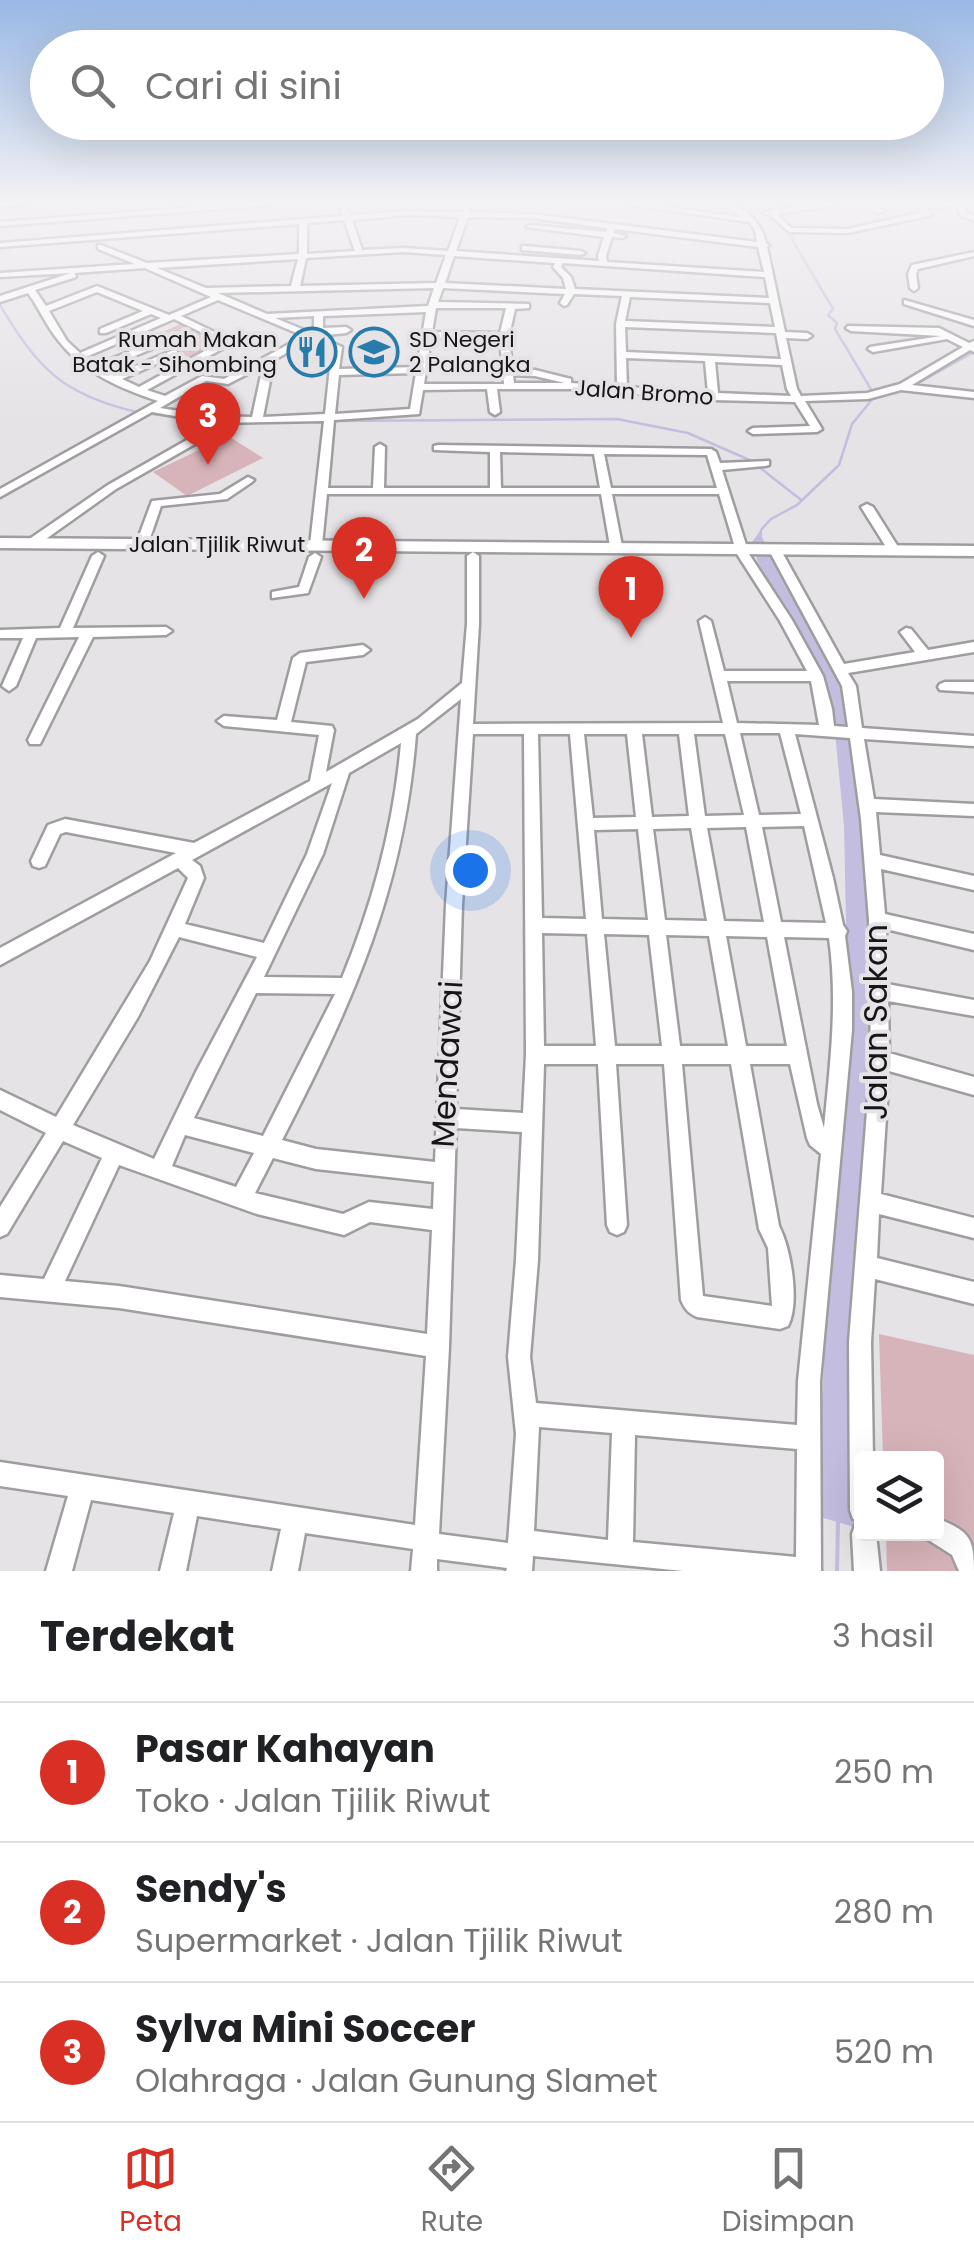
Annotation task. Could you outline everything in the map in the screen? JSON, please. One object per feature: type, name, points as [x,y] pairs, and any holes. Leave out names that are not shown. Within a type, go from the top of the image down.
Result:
[{"type":"highway","name":"Jalan Tjilik Riwut","points":[[0,543],[142,544],[187,550]]},
{"type":"highway","name":"Jalan Tjilik Riwut","points":[[316,551],[616,546],[974,555]]},
{"type":"highway","name":"Jalan Tjilik Riwut","points":[[0,554],[98,556],[187,550],[473,556],[758,552]]},
{"type":"highway","name":"Jalan Tjilik Riwut","points":[[857,554],[894,550],[974,555]]},
{"type":"street","points":[[1,298],[66,276]]},
{"type":"street","points":[[174,276],[206,291],[222,293],[438,285],[774,302]]},
{"type":"street","points":[[296,288],[299,276]]},
{"type":"street","points":[[146,413],[216,421],[330,419],[415,412],[432,307],[441,276]]},
{"type":"street","points":[[564,303],[571,291],[566,276]]},
{"type":"street","points":[[753,432],[815,431],[787,362],[766,276]]},
{"type":"street","points":[[912,276],[914,288]]},
{"type":"street","points":[[46,309],[97,289],[228,342],[137,392]]},
{"type":"street","points":[[30,290],[46,309],[56,332],[95,369],[137,392],[166,400]]},
{"type":"street","points":[[622,388],[623,292]]},
{"type":"street","points":[[222,293],[336,347],[316,551],[304,590],[276,595]]},
{"type":"street","points":[[81,356],[222,293]]},
{"type":"street","points":[[908,302],[974,323]]},
{"type":"street","points":[[508,387],[504,336],[511,306]]},
{"type":"street","points":[[268,315],[526,306]]},
{"type":"street","points":[[103,331],[150,310]]},
{"type":"street","points":[[311,332],[319,312]]},
{"type":"street","points":[[620,324],[807,336]]},
{"type":"street","points":[[851,328],[937,330],[973,347]]},
{"type":"street","points":[[0,494],[205,378],[225,382],[311,332],[346,330]]},
{"type":"street","points":[[136,334],[192,361]]},
{"type":"street","points":[[428,335],[504,336]]},
{"type":"street","points":[[873,349],[952,337]]},
{"type":"street","points":[[745,340],[750,360]]},
{"type":"street","points":[[95,369],[156,344]]},
{"type":"street","name":"Jalan Bromo","points":[[419,387],[576,386],[713,397],[802,399],[868,396],[902,386],[973,347]]},
{"type":"street","points":[[621,355],[663,350],[710,359],[787,362]]},
{"type":"street","points":[[112,380],[174,353]]},
{"type":"street","points":[[257,420],[269,359]]},
{"type":"street","points":[[710,359],[713,397]]},
{"type":"street","points":[[334,372],[422,370]]},
{"type":"street","points":[[508,372],[540,374],[576,386]]},
{"type":"street","points":[[902,386],[974,395]]},
{"type":"street","points":[[492,387],[495,412]]},
{"type":"street","points":[[32,543],[112,487],[205,434],[216,421]]},
{"type":"street","points":[[378,491],[380,447]]},
{"type":"street","points":[[438,448],[705,450],[714,455],[723,491],[758,552],[786,620],[816,676],[830,730]]},
{"type":"street","points":[[495,449],[496,492]]},
{"type":"street","points":[[598,449],[616,546]]},
{"type":"street","points":[[716,467],[759,464]]},
{"type":"street","points":[[142,544],[156,503],[224,497],[248,480]]},
{"type":"street","points":[[324,491],[723,491]]},
{"type":"street","points":[[867,508],[894,550]]},
{"type":"street","name":"Jalan Sakan","points":[[758,552],[842,669],[853,702],[866,805],[877,920],[880,1060],[864,1264],[862,1451]]},
{"type":"street","points":[[65,632],[98,556]]},
{"type":"street","name":"Mendawai","points":[[427,1552],[473,556]]},
{"type":"street","points":[[705,621],[754,821],[816,1132],[820,1142],[830,1148]]},
{"type":"street","points":[[0,634],[166,631]]},
{"type":"street","points":[[906,632],[923,654]]},
{"type":"street","points":[[35,740],[88,633]]},
{"type":"street","points":[[9,686],[32,634]]},
{"type":"street","points":[[842,669],[974,647]]},
{"type":"street","points":[[282,726],[300,658],[363,650]]},
{"type":"street","points":[[718,676],[816,676]]},
{"type":"street","points":[[0,957],[409,732],[469,685]]},
{"type":"street","points":[[946,687],[974,687]]},
{"type":"street","points":[[224,721],[328,732],[317,781]]},
{"type":"street","points":[[634,730],[688,1209],[692,1300],[697,1306],[780,1318],[783,1312],[778,1246],[769,1229],[686,728]]},
{"type":"street","points":[[468,729],[786,728],[974,741]]},
{"type":"street","points":[[0,1474],[295,1519],[427,1552],[612,1560],[680,1556],[808,1571],[810,1382],[844,1007],[839,931],[786,728]]},
{"type":"street","points":[[520,1557],[526,1414],[519,1357],[535,1055],[531,730]]},
{"type":"street","points":[[577,731],[617,1225]]},
{"type":"street","points":[[242,1198],[346,986],[376,903],[406,791],[409,732]]},
{"type":"street","points":[[160,1169],[315,860],[343,769]]},
{"type":"street","points":[[866,805],[974,810]]},
{"type":"street","points":[[586,824],[808,820]]},
{"type":"street","points":[[38,861],[54,830],[65,825],[187,855]]},
{"type":"street","points":[[0,1226],[173,928],[196,878],[187,855]]},
{"type":"street","points":[[872,860],[974,882]]},
{"type":"street","points":[[877,920],[974,942]]},
{"type":"street","points":[[532,925],[839,931]]},
{"type":"street","points":[[173,928],[269,952]]},
{"type":"street","points":[[250,985],[346,986]]},
{"type":"street","points":[[880,991],[974,1008]]},
{"type":"street","points":[[535,1055],[798,1055]]},
{"type":"street","points":[[880,1060],[974,1086]]},
{"type":"street","points":[[0,1100],[56,1130],[114,1154],[242,1198],[344,1225],[368,1212],[442,1221]]},
{"type":"street","points":[[445,1118],[533,1123]]},
{"type":"street","points":[[180,1124],[266,1148],[383,1169],[442,1173]]},
{"type":"street","points":[[48,1292],[114,1154]]},
{"type":"street","points":[[871,1202],[974,1228]]},
{"type":"street","points":[[864,1264],[974,1293]]},
{"type":"street","points":[[0,1286],[119,1297],[438,1347]]},
{"type":"street","points":[[526,1414],[809,1438]]},
{"type":"street","points":[[612,1560],[624,1422]]},
{"type":"street","points":[[59,1571],[83,1487]]},
{"type":"street","points":[[173,1571],[188,1503]]},
{"type":"street","points":[[285,1571],[295,1519]]},
{"type":"street","points":[[944,1535],[961,1546],[972,1569]]},
{"type":"street","points":[[865,1541],[867,1571]]},
{"type":"shaded area","points":[[185,322],[227,341],[191,359],[149,338]]},
{"type":"shaded area","points":[[228,436],[263,458],[187,496],[153,472]]},
{"type":"shaded area","points":[[762,528],[774,563],[830,659],[845,695],[865,838],[875,1005],[851,1462],[854,1527],[817,1516],[830,1224],[848,1017],[844,826],[834,722],[825,683],[758,563],[752,542]]},
{"type":"shaded area","points":[[879,1334],[974,1355],[974,1571],[887,1571],[886,1541],[944,1541],[944,1451],[883,1451]]},
{"type":"waterway","points":[[761,530],[771,519],[797,505],[839,465],[852,424],[875,396],[835,329],[837,323],[828,315],[833,309],[814,276]]},
{"type":"waterway","points":[[0,305],[27,346],[55,376],[90,397],[137,412]]},
{"type":"waterway","points":[[913,386],[974,352]]},
{"type":"waterway","points":[[875,398],[905,389]]},
{"type":"waterway","points":[[145,413],[202,421]]},
{"type":"waterway","points":[[335,421],[617,419],[688,433],[754,462]]},
{"type":"waterway","points":[[305,421],[327,421]]},
{"type":"waterway","points":[[759,467],[800,499]]},
{"type":"waterway","points":[[234,540],[307,540]]},
{"type":"waterway","points":[[323,540],[610,543]]},
{"type":"waterway","points":[[621,543],[643,543]]},
{"type":"waterway","points":[[821,545],[888,544]]},
{"type":"waterway","points":[[896,545],[948,546]]},
{"type":"waterway","points":[[837,1571],[838,1521]]},
{"type":"place","name":"Rumah Makan Batak - Sihombing","points":[[312,352]]},
{"type":"place","name":"SD Negeri 2 Palangka","points":[[374,352]]},
{"type":"place","name":"Sylva Mini Soccer","points":[[208,465]]},
{"type":"place","name":"Sendy's","points":[[364,599]]},
{"type":"place","name":"Pasar Kahayan","points":[[631,638]]}]
